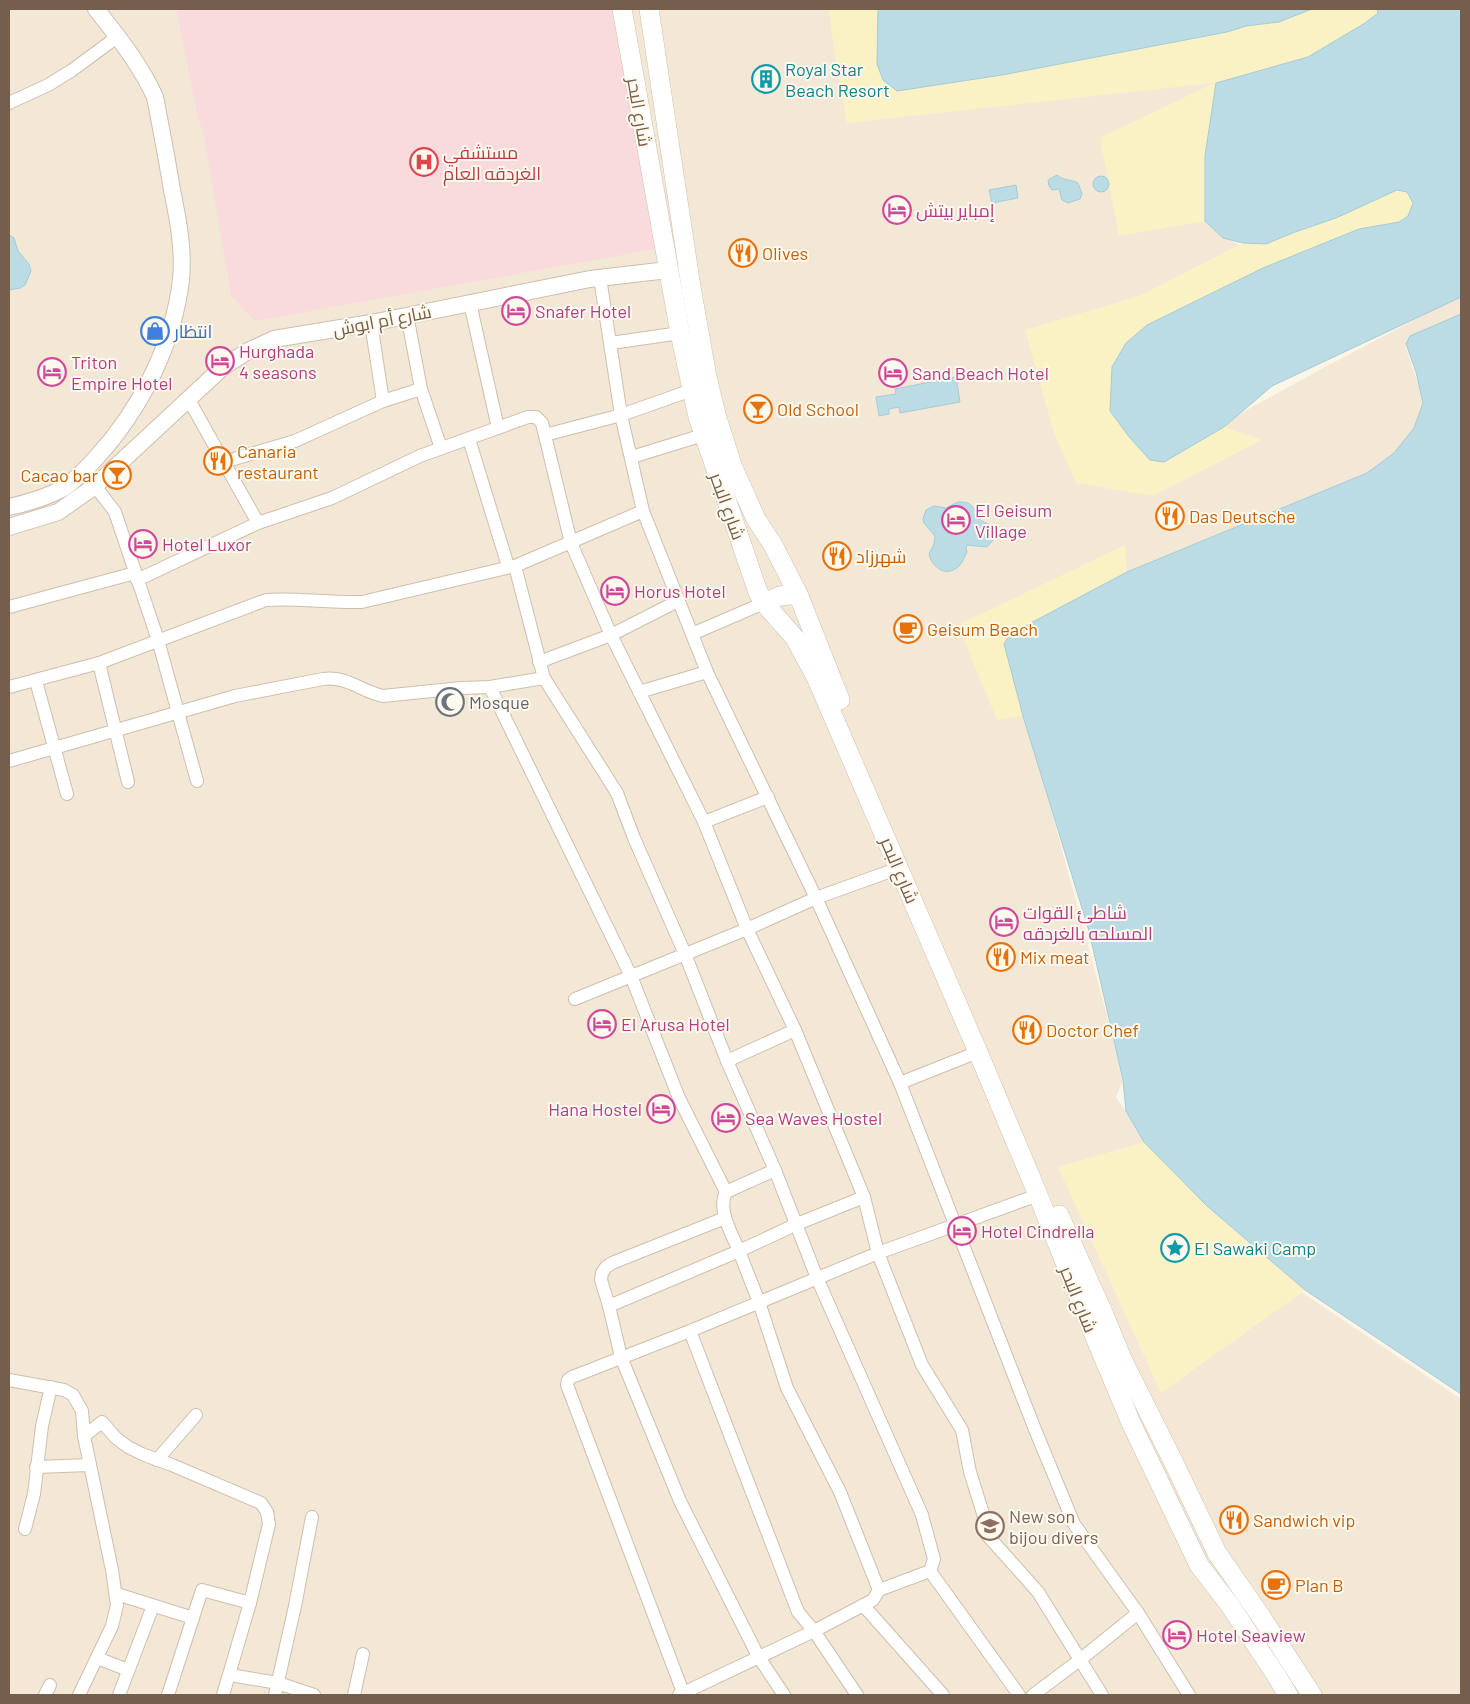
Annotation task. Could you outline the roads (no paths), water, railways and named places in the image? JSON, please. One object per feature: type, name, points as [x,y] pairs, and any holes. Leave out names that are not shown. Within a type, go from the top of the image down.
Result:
[{"type":"main road","name":"شارع البحر","points":[[622,9],[668,270],[692,390],[703,435],[758,592],[764,603],[795,638],[816,677],[978,1052],[1132,1425],[1200,1565],[1229,1604],[1288,1695]]},
{"type":"main road","name":"شارع البحر","points":[[649,9],[706,377],[724,443],[733,468],[756,519],[774,546],[798,594],[894,832],[980,1024],[1122,1361],[1217,1553],[1262,1618],[1290,1665],[1312,1695]]},
{"type":"main road","points":[[746,560],[761,556],[774,546]]},
{"type":"main road","points":[[764,603],[780,596],[798,594]]},
{"type":"street","points":[[9,507],[33,501],[64,488],[110,443],[132,414],[148,383],[172,325],[181,280],[180,232],[155,97],[131,54],[96,9]]},
{"type":"street","points":[[9,103],[48,85],[117,37]]},
{"type":"street","name":"شارع أم ابوش","points":[[9,527],[58,512],[95,486],[223,367],[248,351],[274,339],[371,323],[600,278],[668,270]]},
{"type":"street","points":[[600,278],[621,415],[644,511],[707,672],[816,898],[900,1083],[1034,1427],[1074,1524],[1138,1613],[1189,1695]]},
{"type":"street","points":[[470,303],[498,428]]},
{"type":"street","points":[[407,315],[421,389],[441,448]]},
{"type":"street","points":[[371,323],[383,401]]},
{"type":"street","points":[[611,344],[680,333]]},
{"type":"street","points":[[224,462],[295,441],[383,401],[421,389]]},
{"type":"street","points":[[545,435],[621,415],[692,390]]},
{"type":"street","points":[[189,400],[258,523]]},
{"type":"street","points":[[9,607],[136,577],[258,523],[332,498],[420,456],[528,417],[536,417],[542,423],[571,543],[611,635],[704,822],[747,929],[795,1030],[864,1197],[878,1253],[922,1365],[962,1430],[970,1472],[986,1523],[988,1536],[1038,1592],[1102,1695]]},
{"type":"street","points":[[632,457],[703,435]]},
{"type":"street","points":[[469,439],[511,566],[544,678],[616,793],[686,954],[727,1061],[775,1170],[817,1278],[922,1515],[934,1560],[930,1571],[879,1590],[873,1600],[814,1631],[758,1656],[681,1695],[567,1385],[568,1380],[572,1377],[690,1331],[759,1302],[817,1278],[878,1253],[1038,1195]]},
{"type":"street","points":[[95,486],[115,512],[158,640],[197,781]]},
{"type":"street","points":[[9,687],[99,663],[266,600],[362,602],[478,576],[511,566],[571,543],[644,511]]},
{"type":"street","points":[[538,662],[611,635],[678,601]]},
{"type":"street","points":[[692,634],[764,603]]},
{"type":"street","points":[[99,663],[128,782]]},
{"type":"street","points":[[639,692],[707,672]]},
{"type":"street","points":[[9,761],[178,714],[235,696],[332,678],[344,680],[373,694],[383,696],[461,688],[490,688],[544,678]]},
{"type":"street","points":[[36,681],[67,794]]},
{"type":"street","points":[[490,688],[632,976],[679,1098],[726,1192]]},
{"type":"street","points":[[704,822],[768,797]]},
{"type":"street","points":[[575,998],[747,929],[816,898],[899,868]]},
{"type":"street","points":[[727,1061],[795,1030]]},
{"type":"street","points":[[900,1083],[978,1052]]},
{"type":"street","points":[[775,1170],[726,1192],[722,1200],[725,1218],[759,1302],[787,1388],[840,1492],[879,1590]]},
{"type":"street","points":[[609,1306],[739,1251],[796,1224],[864,1197]]},
{"type":"street","points":[[725,1218],[612,1262],[602,1273],[601,1280],[622,1357],[680,1501],[758,1656],[784,1695]]},
{"type":"street","points":[[690,1331],[798,1612],[814,1631],[857,1695]]},
{"type":"street","points":[[10,1384],[51,1387],[64,1390],[73,1395],[82,1411],[84,1436],[117,1594],[116,1616],[79,1695]]},
{"type":"street","points":[[25,1529],[34,1494],[42,1426],[51,1387]]},
{"type":"street","points":[[157,1460],[196,1414]]},
{"type":"street","points":[[84,1436],[102,1422],[116,1438],[128,1447],[261,1503],[268,1512],[269,1524],[250,1603],[223,1695]]},
{"type":"street","points":[[36,1467],[90,1465]]},
{"type":"street","points":[[275,1695],[312,1518]]},
{"type":"street","points":[[930,1571],[1019,1695]]},
{"type":"street","points":[[168,1695],[202,1590],[250,1603]]},
{"type":"street","points":[[117,1594],[193,1618]]},
{"type":"street","points":[[863,1605],[944,1695]]},
{"type":"street","points":[[119,1695],[153,1606]]},
{"type":"street","points":[[1033,1695],[1138,1613]]},
{"type":"street","points":[[354,1695],[363,1654]]},
{"type":"street","points":[[97,1658],[128,1670]]},
{"type":"street","points":[[230,1675],[278,1682],[314,1695]]},
{"type":"water","points":[[878,9],[1312,9],[1279,22],[1246,26],[1227,32],[1002,75],[897,91],[883,80],[877,64]]},
{"type":"water","points":[[1377,9],[1461,9],[1461,297],[1272,386],[1224,427],[1164,462],[1150,460],[1130,438],[1110,411],[1112,367],[1126,343],[1147,325],[1263,268],[1359,229],[1399,222],[1408,216],[1413,203],[1407,192],[1397,190],[1336,218],[1266,244],[1243,243],[1223,238],[1205,221],[1205,156],[1216,83],[1308,57],[1365,23],[1378,13]]},
{"type":"water","points":[[1057,175],[1078,183],[1082,193],[1080,199],[1068,203],[1062,200],[1059,189],[1052,190],[1048,180]]},
{"type":"water","points":[[1098,176],[1104,176],[1109,181],[1107,190],[1098,192],[1093,187],[1093,181]]},
{"type":"water","points":[[1016,185],[1018,198],[992,203],[989,190]]},
{"type":"water","points":[[9,235],[14,238],[18,251],[29,264],[31,271],[25,285],[9,290]]},
{"type":"water","points":[[1461,314],[1461,1394],[1305,1290],[1207,1206],[1144,1142],[1126,1111],[1123,1080],[1089,931],[1023,716],[1004,644],[1010,634],[1127,572],[1367,473],[1394,453],[1414,428],[1423,403],[1416,372],[1406,344],[1410,336]]},
{"type":"water","points":[[956,377],[960,402],[900,413],[899,407],[889,409],[889,414],[879,416],[876,397],[896,394],[895,389]]},
{"type":"water","points":[[958,502],[964,502],[972,506],[983,522],[993,527],[995,538],[987,547],[967,545],[967,552],[960,564],[954,570],[945,571],[937,567],[931,559],[929,554],[934,544],[935,536],[923,519],[926,510],[934,506],[946,508]]},
{"type":"place","name":"Royal Star Beach Resort","points":[[766,79]]},
{"type":"place","name":"مستشفي الغردقه العام","points":[[424,162]]},
{"type":"place","name":"إمباير بيتش","points":[[897,210]]},
{"type":"place","name":"Olives","points":[[743,253]]},
{"type":"place","name":"Snafer Hotel","points":[[516,311]]},
{"type":"place","name":"انتظار","points":[[155,331]]},
{"type":"place","name":"Hurghada 4 seasons","points":[[220,361]]},
{"type":"place","name":"Triton Empire Hotel","points":[[52,372]]},
{"type":"place","name":"Sand Beach Hotel","points":[[893,373]]},
{"type":"place","name":"Old School","points":[[758,409]]},
{"type":"place","name":"Canaria restaurant","points":[[218,461]]},
{"type":"place","name":"Cacao bar","points":[[117,475]]},
{"type":"place","name":"Das Deutsche","points":[[1170,516]]},
{"type":"place","name":"El Geisum Village","points":[[956,520]]},
{"type":"place","name":"Hotel Luxor","points":[[143,544]]},
{"type":"place","name":"شهرزاد","points":[[837,556]]},
{"type":"place","name":"Horus Hotel","points":[[615,591]]},
{"type":"place","name":"Geisum Beach","points":[[908,629]]},
{"type":"place","name":"Mosque","points":[[450,702]]},
{"type":"place","name":"شاطئ القوات المسلحه بالغردقه","points":[[1004,922]]},
{"type":"place","name":"Mix meat","points":[[1001,957]]},
{"type":"place","name":"El Arusa Hotel","points":[[602,1024]]},
{"type":"place","name":"Doctor Chef","points":[[1027,1030]]},
{"type":"place","name":"Hana Hostel","points":[[661,1109]]},
{"type":"place","name":"Sea Waves Hostel","points":[[726,1118]]},
{"type":"place","name":"Hotel Cindrella","points":[[962,1231]]},
{"type":"place","name":"El Sawaki Camp","points":[[1175,1248]]},
{"type":"place","name":"Sandwich vip","points":[[1234,1520]]},
{"type":"place","name":"New son bijou divers","points":[[990,1526]]},
{"type":"place","name":"Plan B","points":[[1276,1585]]},
{"type":"place","name":"Hotel Seaview","points":[[1177,1635]]}]
